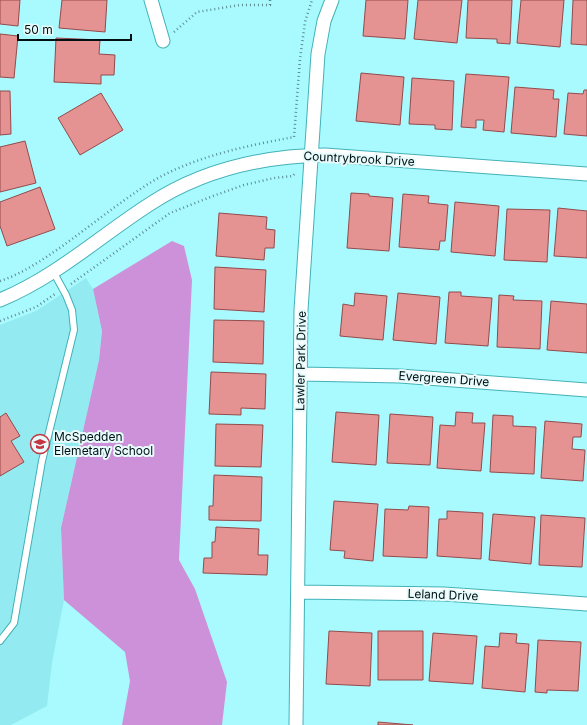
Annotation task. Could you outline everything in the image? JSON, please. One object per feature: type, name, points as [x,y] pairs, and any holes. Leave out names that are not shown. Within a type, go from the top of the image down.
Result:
[{"type":"street","points":[[151,0],[163,41]]},
{"type":"street","name":"Lawler Park Drive","points":[[296,725],[300,374],[303,274],[319,48],[324,20],[332,0]]},
{"type":"street","name":"Countrybrook Drive","points":[[0,300],[32,285],[54,272],[151,203],[188,183],[228,168],[248,163],[283,157],[311,155],[587,174]]},
{"type":"street","name":"Evergreen Drive","points":[[300,374],[400,376],[587,390]]},
{"type":"street","name":"Leland Drive","points":[[298,592],[444,594],[587,604]]},
{"type":"lane","points":[[0,641],[14,623],[42,461],[74,330],[72,310],[54,272]]},
{"type":"path","points":[[163,41],[197,12],[240,5],[270,5],[270,0]]},
{"type":"path","points":[[298,143],[294,137],[300,59],[305,22],[312,0]]},
{"type":"path","points":[[0,281],[40,261],[146,185],[176,169],[240,148],[294,137]]},
{"type":"path","points":[[0,321],[36,306],[85,275],[145,230],[170,214],[244,185],[274,178],[293,176],[296,173]]},
{"type":"shaded area","points":[[172,241],[184,246],[192,280],[179,560],[195,589],[227,682],[222,725],[122,725],[130,681],[125,652],[64,600],[61,528],[99,360],[102,331],[93,289]]},
{"type":"shaded area","name":"McSpedden Elemetary School","points":[[86,278],[93,289],[102,331],[99,360],[61,528],[64,600],[52,663],[47,706],[11,725],[0,725],[0,325],[36,311]]},
{"type":"building","points":[[0,0],[20,0],[18,26],[0,24]]},
{"type":"building","points":[[62,0],[107,0],[105,32],[59,28]]},
{"type":"building","points":[[366,0],[408,0],[405,39],[363,36]]},
{"type":"building","points":[[418,0],[462,0],[457,43],[414,39]]},
{"type":"building","points":[[468,0],[512,0],[510,44],[497,43],[497,39],[466,38]]},
{"type":"building","points":[[521,0],[564,0],[560,47],[517,43]]},
{"type":"building","points":[[573,0],[587,0],[587,45],[571,44]]},
{"type":"building","points":[[0,34],[18,36],[14,78],[0,77]]},
{"type":"building","points":[[56,38],[100,40],[99,54],[115,55],[114,75],[101,75],[101,84],[54,82]]},
{"type":"building","points":[[361,73],[404,77],[400,125],[356,121]]},
{"type":"building","points":[[466,74],[509,77],[504,132],[483,130],[484,120],[476,120],[476,128],[461,127]]},
{"type":"building","points":[[412,78],[454,81],[452,130],[435,129],[435,125],[409,124]]},
{"type":"building","points":[[515,87],[554,90],[553,99],[559,99],[556,137],[511,133]]},
{"type":"building","points":[[584,90],[587,90],[587,136],[564,134],[568,93],[583,94]]},
{"type":"building","points":[[0,91],[10,91],[11,134],[0,135]]},
{"type":"building","points":[[101,93],[123,130],[80,155],[58,118]]},
{"type":"building","points":[[25,141],[36,183],[0,192],[0,147]]},
{"type":"building","points":[[40,187],[55,229],[7,246],[0,226],[0,202]]},
{"type":"building","points":[[351,193],[393,198],[389,251],[347,248]]},
{"type":"building","points":[[403,194],[429,196],[428,203],[448,205],[445,241],[440,241],[439,250],[399,247]]},
{"type":"building","points":[[455,202],[499,206],[495,256],[451,252]]},
{"type":"building","points":[[558,208],[587,211],[587,258],[554,256]]},
{"type":"building","points":[[507,209],[550,210],[547,262],[504,260]]},
{"type":"building","points":[[219,213],[267,217],[266,229],[275,230],[274,248],[265,248],[264,260],[216,256]]},
{"type":"building","points":[[215,267],[266,270],[264,312],[214,309]]},
{"type":"building","points":[[449,292],[461,292],[461,296],[492,298],[488,346],[445,343]]},
{"type":"building","points":[[355,293],[387,296],[383,340],[340,336],[343,304],[354,306]]},
{"type":"building","points":[[398,293],[440,297],[436,344],[393,340]]},
{"type":"building","points":[[499,295],[514,296],[513,300],[542,301],[540,349],[497,347]]},
{"type":"building","points":[[551,301],[587,304],[587,353],[547,350]]},
{"type":"building","points":[[214,320],[264,321],[263,364],[213,362]]},
{"type":"building","points":[[211,372],[266,374],[265,409],[241,408],[241,415],[209,414]]},
{"type":"building","points":[[336,412],[379,415],[376,465],[332,462]]},
{"type":"building","points":[[456,412],[473,413],[472,423],[485,423],[481,471],[437,468],[440,425],[455,426]]},
{"type":"building","points":[[6,413],[20,436],[11,441],[24,462],[0,476],[0,417]]},
{"type":"building","points":[[390,414],[433,417],[430,465],[387,463]]},
{"type":"building","points":[[493,415],[513,416],[513,426],[536,427],[534,474],[490,472]]},
{"type":"building","points":[[545,421],[582,424],[581,437],[573,437],[572,449],[585,450],[583,481],[541,478]]},
{"type":"building","points":[[216,424],[263,425],[261,467],[215,466]]},
{"type":"building","points":[[214,475],[262,477],[261,521],[209,520],[209,506],[213,506]]},
{"type":"building","points":[[334,501],[378,504],[373,561],[344,558],[345,551],[330,550]]},
{"type":"building","points":[[409,506],[429,507],[427,558],[383,556],[385,509],[408,510]]},
{"type":"building","points":[[447,511],[483,513],[481,559],[437,556],[439,519],[447,519]]},
{"type":"building","points":[[493,514],[535,517],[531,564],[489,560]]},
{"type":"building","points":[[541,515],[585,518],[582,567],[539,565]]},
{"type":"building","points":[[216,527],[259,529],[258,555],[268,555],[267,575],[203,573],[204,558],[212,558],[212,542],[215,542]]},
{"type":"building","points":[[329,631],[372,633],[370,686],[326,684]]},
{"type":"building","points":[[378,631],[423,631],[423,680],[378,680]]},
{"type":"building","points":[[433,633],[477,636],[473,684],[429,681]]},
{"type":"building","points":[[500,633],[517,634],[516,643],[529,644],[525,692],[482,688],[485,646],[499,647]]},
{"type":"building","points":[[538,640],[581,642],[578,691],[547,690],[547,693],[535,692]]},
{"type":"building","points":[[378,722],[413,725],[378,725]]},
{"type":"place","name":"McSpedden Elemetary School","points":[[40,444]]}]
